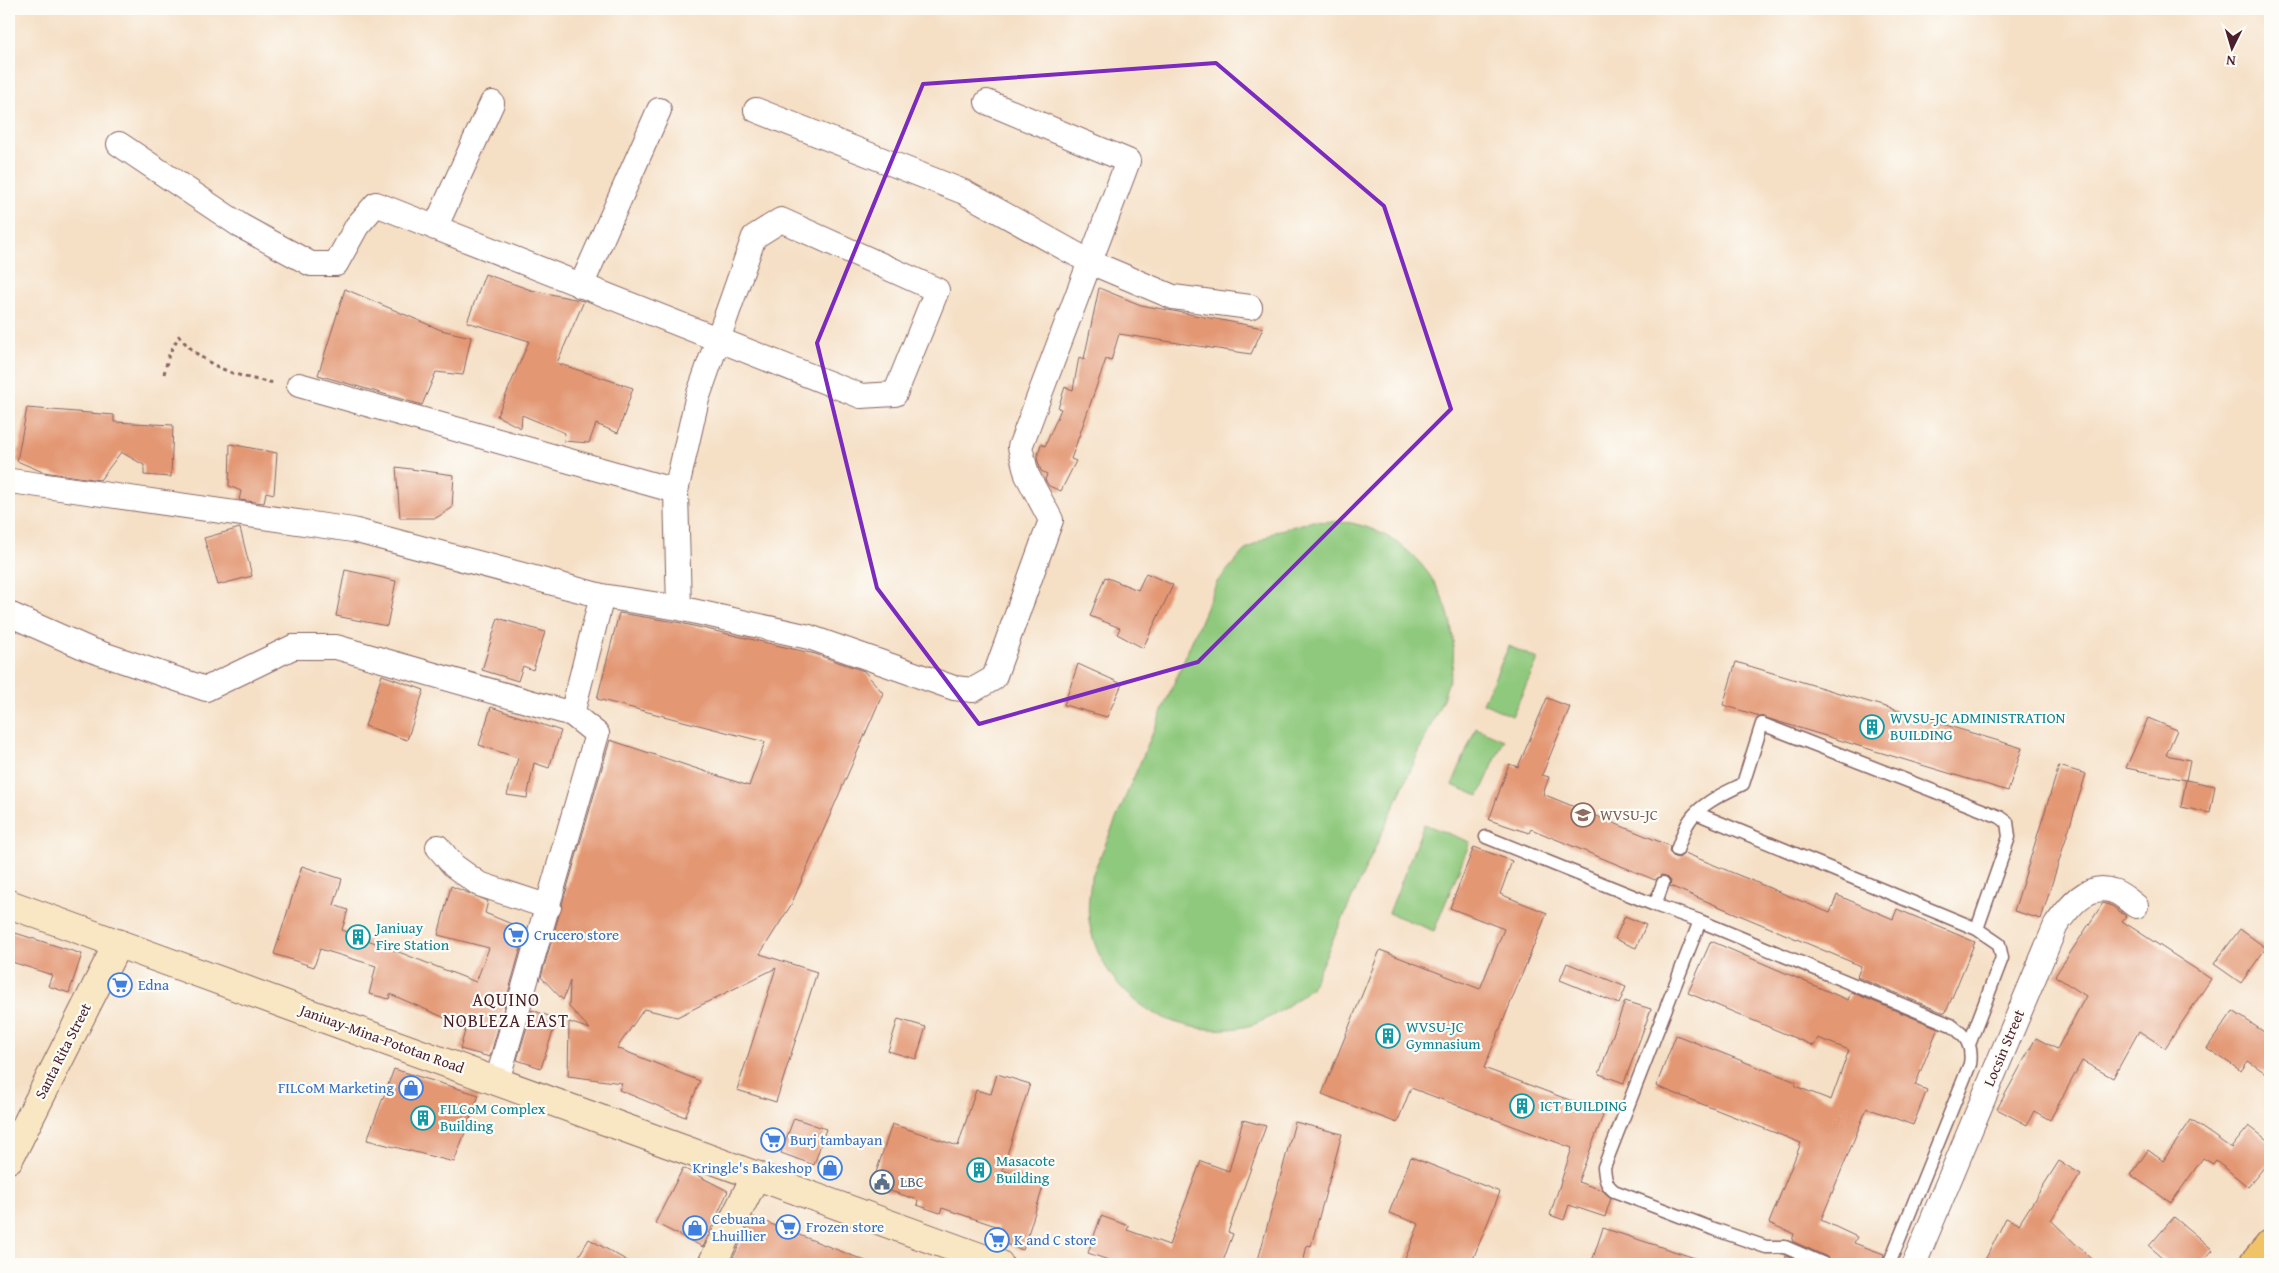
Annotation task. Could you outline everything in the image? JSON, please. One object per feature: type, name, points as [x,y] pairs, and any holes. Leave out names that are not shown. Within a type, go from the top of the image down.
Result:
[{"type":"main road","name":"Janiuay-Mina-Pototan Road","points":[[9,904],[999,1264]]},
{"type":"main road","name":"Santa Rita Street","points":[[9,1159],[118,943]]},
{"type":"main road","points":[[712,1264],[756,1175]]},
{"type":"main road","points":[[2253,1264],[2270,1244]]},
{"type":"street","points":[[11,481],[353,530],[602,596],[679,608],[809,637],[954,688],[973,690],[994,678],[1050,520],[1027,475],[1020,447],[1128,161],[987,102]]},
{"type":"street","points":[[435,228],[492,103]]},
{"type":"street","points":[[581,286],[659,110]]},
{"type":"street","points":[[756,110],[964,192],[1090,262],[1173,297],[1250,307]]},
{"type":"street","points":[[119,144],[241,226],[311,264],[336,264],[357,226],[376,204],[717,341],[861,396],[895,394],[937,290],[781,220],[754,237],[717,341],[697,399],[676,491],[679,608]]},
{"type":"street","points":[[299,386],[676,491]]},
{"type":"street","points":[[572,714],[602,596]]},
{"type":"street","points":[[9,614],[88,649],[206,689],[292,647],[336,647],[572,714],[597,734],[549,907],[497,1081]]},
{"type":"street","points":[[438,847],[454,866],[479,884],[549,907]]},
{"type":"street","name":"Locsin Street","points":[[1914,1264],[2056,925],[2073,902],[2095,889],[2113,891],[2136,906]]},
{"type":"lane","points":[[1677,850],[1689,821],[1696,813],[1743,784],[1762,724],[2000,817],[2007,822],[2009,837],[1977,929]]},
{"type":"lane","points":[[1696,813],[1977,929],[1999,944],[2002,958],[1970,1042]]},
{"type":"lane","points":[[1486,837],[1655,905],[1700,920],[1952,1025],[1962,1033],[1970,1042],[1972,1052],[1970,1064],[1890,1264]]},
{"type":"lane","points":[[1655,905],[1663,884]]},
{"type":"lane","points":[[1700,920],[1604,1167],[1605,1179],[1608,1186],[1614,1191],[1711,1228],[1766,1247],[1785,1248],[1824,1264]]},
{"type":"path","points":[[164,374],[169,354],[179,336],[190,350],[208,363],[248,379],[299,386]]},
{"type":"highlighted area","points":[[1216,63],[1384,206],[1451,409],[1198,662],[979,724],[877,588],[817,343],[923,84]]},
{"type":"green space","points":[[1313,521],[1351,523],[1374,530],[1395,541],[1413,556],[1428,573],[1440,593],[1449,615],[1453,638],[1451,671],[1443,699],[1311,988],[1277,1013],[1249,1026],[1212,1029],[1186,1025],[1163,1017],[1141,1005],[1122,988],[1107,969],[1096,946],[1089,920],[1088,904],[1091,878],[1217,582],[1244,551],[1276,531]]},
{"type":"green space","points":[[1509,646],[1538,659],[1512,716],[1483,703]]},
{"type":"green space","points":[[1476,728],[1504,740],[1479,796],[1452,785]]},
{"type":"green space","points":[[1424,824],[1470,842],[1434,931],[1389,913]]},
{"type":"building","points":[[485,274],[531,290],[584,301],[557,363],[633,388],[618,433],[596,424],[589,443],[564,441],[565,433],[522,415],[521,428],[497,416],[529,341],[467,322]]},
{"type":"building","points":[[1099,288],[1141,305],[1263,328],[1251,354],[1119,334],[1111,361],[1106,359],[1071,459],[1076,461],[1061,491],[1049,486],[1045,480],[1047,474],[1041,471],[1037,458],[1041,444],[1045,446],[1061,409],[1058,408],[1065,387],[1073,390],[1079,357],[1084,359]]},
{"type":"building","points":[[345,289],[441,330],[471,337],[463,375],[436,372],[422,405],[318,375]]},
{"type":"building","points":[[27,408],[114,415],[114,422],[173,425],[171,477],[144,475],[144,465],[121,452],[100,480],[43,472],[17,461]]},
{"type":"building","points":[[230,444],[277,453],[274,494],[266,492],[264,503],[239,500],[241,491],[229,486]]},
{"type":"building","points":[[396,467],[454,475],[452,508],[436,518],[400,518]]},
{"type":"building","points":[[240,528],[252,576],[218,585],[204,538]]},
{"type":"building","points":[[345,570],[396,581],[387,626],[336,616]]},
{"type":"building","points":[[1146,573],[1173,585],[1143,648],[1117,634],[1120,628],[1090,616],[1105,577],[1138,590]]},
{"type":"building","points":[[619,613],[676,622],[815,654],[864,671],[883,693],[791,905],[760,954],[817,972],[776,1102],[737,1090],[776,968],[677,1017],[644,1009],[617,1048],[700,1081],[685,1117],[619,1090],[622,1083],[568,1076],[569,1022],[590,1029],[569,1007],[570,981],[563,1000],[541,977],[610,740],[749,786],[765,742],[597,699]]},
{"type":"building","points":[[498,618],[545,632],[533,670],[523,666],[518,681],[482,670]]},
{"type":"building","name":"WVSU-JC ADMINISTRATION BUILDING","points":[[1736,662],[2022,748],[2008,791],[1723,705]]},
{"type":"building","points":[[1078,664],[1122,684],[1107,717],[1064,705]]},
{"type":"building","points":[[382,675],[424,690],[407,740],[365,726]]},
{"type":"building","points":[[1547,698],[1570,707],[1542,775],[1549,777],[1543,794],[1670,846],[1669,852],[1674,857],[1679,858],[1685,853],[1830,913],[1837,895],[1893,919],[1897,909],[1975,942],[1946,1012],[1944,1013],[1857,977],[1861,966],[1670,886],[1671,881],[1666,876],[1661,875],[1655,880],[1531,829],[1529,833],[1489,820],[1509,764],[1518,767]]},
{"type":"building","points":[[491,707],[561,731],[549,768],[534,763],[527,798],[507,795],[518,758],[479,745]]},
{"type":"building","points":[[2148,718],[2177,730],[2166,755],[2190,760],[2186,780],[2126,768]]},
{"type":"building","points":[[2059,766],[2086,774],[2041,919],[2014,911]]},
{"type":"building","points":[[2186,780],[2215,786],[2210,813],[2181,807]]},
{"type":"building","points":[[1474,847],[1512,861],[1500,894],[1547,913],[1484,1068],[1604,1113],[1578,1182],[1602,1190],[1611,1198],[1605,1217],[1569,1205],[1564,1220],[1550,1215],[1572,1148],[1411,1088],[1397,1123],[1322,1094],[1380,950],[1480,989],[1504,929],[1450,908]]},
{"type":"building","points":[[302,866],[342,879],[334,905],[348,910],[342,930],[476,982],[489,948],[438,935],[451,886],[488,901],[485,913],[526,930],[490,1057],[460,1049],[466,1027],[390,994],[389,999],[369,994],[376,966],[320,949],[314,967],[274,954]]},
{"type":"building","points":[[2103,903],[2112,906],[2126,916],[2122,921],[2211,979],[2165,1048],[2139,1031],[2113,1078],[2082,1061],[2050,1120],[2034,1111],[2027,1125],[1997,1109],[2036,1038],[2057,1049],[2086,996],[2055,976]]},
{"type":"building","points":[[1625,916],[1646,925],[1636,948],[1615,939]]},
{"type":"building","points":[[2240,929],[2266,948],[2241,983],[2214,964]]},
{"type":"building","points":[[9,931],[82,954],[69,993],[48,986],[52,975],[9,961]]},
{"type":"building","points":[[1711,941],[1848,1000],[1851,992],[1938,1028],[1915,1085],[1927,1090],[1913,1125],[1867,1108],[1821,1220],[1857,1237],[1854,1243],[1884,1254],[1881,1264],[1832,1264],[1827,1257],[1792,1241],[1794,1234],[1769,1223],[1801,1143],[1656,1086],[1676,1035],[1796,1082],[1795,1086],[1831,1100],[1849,1050],[1818,1038],[1814,1046],[1688,993]]},
{"type":"building","points":[[1567,963],[1626,987],[1619,1004],[1560,980]]},
{"type":"building","points":[[1625,1001],[1651,1009],[1624,1083],[1599,1074]]},
{"type":"building","points":[[532,1010],[557,1019],[541,1068],[517,1060]]},
{"type":"building","points":[[2233,1011],[2270,1036],[2270,1076],[2248,1061],[2241,1071],[2207,1048]]},
{"type":"building","points":[[898,1019],[926,1027],[916,1059],[888,1051]]},
{"type":"building","name":"FILCoM Complex Building","points":[[394,1069],[479,1095],[454,1162],[367,1140]]},
{"type":"building","points":[[997,1074],[1030,1084],[1002,1170],[1044,1184],[1023,1250],[994,1240],[999,1227],[942,1208],[940,1213],[917,1205],[918,1200],[872,1185],[892,1124],[958,1146],[976,1090],[991,1094]]},
{"type":"building","points":[[794,1118],[826,1129],[814,1165],[781,1153]]},
{"type":"building","points":[[1243,1120],[1266,1126],[1228,1232],[1233,1234],[1222,1264],[1120,1264],[1088,1253],[1101,1216],[1129,1226],[1127,1230],[1169,1245],[1201,1161],[1229,1171]]},
{"type":"building","points":[[2191,1120],[2231,1148],[2249,1126],[2270,1142],[2270,1160],[2248,1187],[2216,1160],[2213,1164],[2203,1158],[2171,1203],[2131,1175],[2148,1150],[2163,1161]]},
{"type":"building","points":[[1295,1122],[1342,1134],[1311,1246],[1307,1245],[1303,1264],[1257,1264]]},
{"type":"building","points":[[1411,1157],[1500,1192],[1471,1264],[1403,1264],[1419,1224],[1389,1213]]},
{"type":"building","points":[[2059,1161],[2081,1174],[2051,1220],[2096,1264],[1983,1264],[2006,1218],[2019,1224]]},
{"type":"building","points":[[683,1168],[728,1191],[703,1247],[655,1223]]},
{"type":"building","points":[[753,1217],[871,1264],[736,1264],[731,1262]]},
{"type":"building","points":[[2174,1217],[2213,1250],[2200,1264],[2170,1264],[2149,1246]]},
{"type":"building","points":[[1603,1228],[1704,1261],[1704,1264],[1591,1264]]},
{"type":"building","points":[[589,1239],[633,1264],[574,1264]]},
{"type":"building","points":[[1786,1256],[1804,1264],[1784,1264]]},
{"type":"place","name":"WVSU-JC ADMINISTRATION BUILDING","points":[[1872,727]]},
{"type":"place","name":"WVSU-JC","points":[[1583,815]]},
{"type":"place","name":"Crucero store","points":[[516,935]]},
{"type":"place","name":"Janiuay Fire Station","points":[[358,937]]},
{"type":"place","name":"Edna","points":[[120,985]]},
{"type":"place","name":"WVSU-JC Gymnasium","points":[[1388,1036]]},
{"type":"place","name":"FILCoM Marketing","points":[[411,1088]]},
{"type":"place","name":"ICT BUILDING","points":[[1522,1106]]},
{"type":"place","name":"FILCoM Complex Building","points":[[423,1118]]},
{"type":"place","name":"Burj tambayan","points":[[773,1140]]},
{"type":"place","name":"Kringle's Bakeshop","points":[[830,1168]]},
{"type":"place","name":"Masacote Building","points":[[979,1170]]},
{"type":"place","name":"LBC","points":[[882,1182]]},
{"type":"place","name":"Frozen store","points":[[788,1227]]},
{"type":"place","name":"Cebuana Lhuillier","points":[[695,1228]]},
{"type":"place","name":"K and C store","points":[[997,1240]]},
{"type":"district","name":"AQUINO NOBLEZA EAST","points":[[506,1010]]}]
